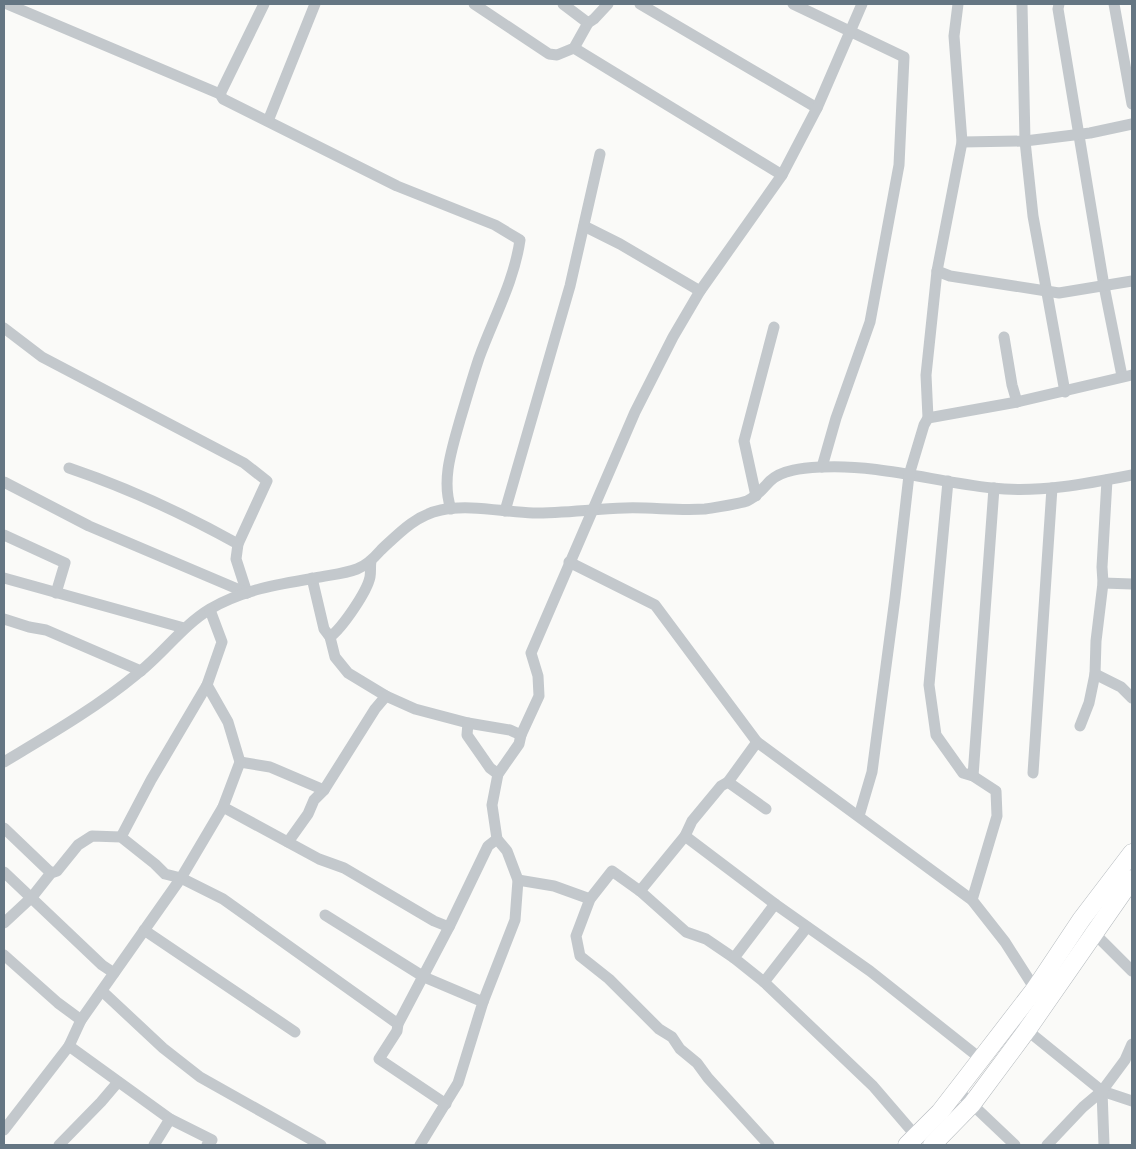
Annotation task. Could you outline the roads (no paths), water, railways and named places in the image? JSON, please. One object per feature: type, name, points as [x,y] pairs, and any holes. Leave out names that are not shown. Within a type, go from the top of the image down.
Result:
[{"type":"highway","points":[[932,1145],[972,1104],[1027,1030],[1128,879],[1132,853]]},
{"type":"highway","points":[[912,1140],[940,1112],[1035,989],[1081,920],[1128,879]]},
{"type":"street","points":[[7,4],[220,94],[223,99],[397,186],[495,225],[520,240],[518,253],[501,307],[479,358],[450,455],[446,496],[450,509]]},
{"type":"street","points":[[220,94],[264,4]]},
{"type":"street","points":[[268,121],[314,4]]},
{"type":"street","points":[[474,4],[549,54],[557,55],[574,48],[588,23],[608,4]]},
{"type":"street","points":[[563,4],[588,23]]},
{"type":"street","points":[[640,4],[817,108]]},
{"type":"street","points":[[793,4],[904,57],[899,165],[870,322],[836,418],[822,467]]},
{"type":"street","points":[[420,1145],[458,1083],[483,1002],[515,920],[518,880],[507,851],[497,839],[492,806],[498,774],[519,744],[521,735],[539,696],[538,676],[531,653],[591,510],[635,412],[673,337],[700,291],[782,176],[817,108],[862,4]]},
{"type":"street","points":[[859,816],[872,772],[909,475],[928,418],[926,375],[937,271],[962,142],[954,36],[958,4]]},
{"type":"street","points":[[1022,4],[1026,140],[1033,216],[1065,392]]},
{"type":"street","points":[[928,418],[1065,392],[1127,376],[1104,286],[1058,4]]},
{"type":"street","points":[[1114,4],[1128,53],[1132,104]]},
{"type":"street","points":[[574,48],[782,176]]},
{"type":"street","points":[[962,142],[1026,140],[1090,133],[1132,124]]},
{"type":"street","points":[[505,511],[570,286],[600,154]]},
{"type":"street","points":[[584,226],[620,244],[700,291]]},
{"type":"street","points":[[937,271],[950,276],[1059,293],[1132,281]]},
{"type":"street","points":[[756,496],[744,441],[774,327]]},
{"type":"street","points":[[4,328],[42,357],[244,463],[267,481],[238,544],[236,559],[247,593]]},
{"type":"street","points":[[1004,337],[1012,385],[1017,402]]},
{"type":"street","points":[[4,762],[61,728],[123,686],[142,671],[184,628],[210,610],[247,593],[270,586],[343,573],[360,568],[371,561],[404,528],[418,518],[430,513],[450,509],[531,513],[622,508],[702,509],[720,507],[756,496],[771,480],[779,475],[793,470],[822,467],[843,467],[994,488],[1022,489],[1052,488],[1132,475]]},
{"type":"street","points":[[69,468],[98,478],[187,516],[238,544]]},
{"type":"street","points":[[1080,726],[1089,703],[1095,674],[1096,641],[1103,583],[1102,567],[1107,480]]},
{"type":"street","points":[[948,481],[930,685],[936,735],[963,772],[974,776],[996,791],[997,816],[972,900]]},
{"type":"street","points":[[4,482],[89,526],[247,593]]},
{"type":"street","points":[[974,776],[994,488]]},
{"type":"street","points":[[1033,773],[1052,488]]},
{"type":"street","points":[[4,535],[65,563],[56,593]]},
{"type":"street","points":[[330,637],[339,631],[366,588],[370,578],[371,561]]},
{"type":"street","points":[[569,562],[655,605],[757,742],[972,900],[1005,942],[1035,989]]},
{"type":"street","points":[[4,578],[184,628]]},
{"type":"street","points":[[312,578],[324,629],[330,637],[335,657],[348,673],[386,696],[415,709],[468,723],[510,730],[521,735]]},
{"type":"street","points":[[1103,583],[1132,584]]},
{"type":"street","points":[[121,838],[151,780],[207,685],[222,642],[210,610]]},
{"type":"street","points":[[4,619],[29,628],[46,630],[142,671]]},
{"type":"street","points":[[1095,674],[1121,687],[1132,698]]},
{"type":"street","points":[[4,1130],[69,1046],[82,1020],[180,878],[223,807],[240,762],[228,722],[207,685]]},
{"type":"street","points":[[288,842],[308,814],[314,800],[324,790],[375,709],[386,696]]},
{"type":"street","points":[[468,723],[467,735],[490,768],[498,774]]},
{"type":"street","points":[[640,891],[685,836],[692,821],[721,786],[728,782],[757,742]]},
{"type":"street","points":[[240,762],[270,767],[324,790]]},
{"type":"street","points":[[728,782],[766,809]]},
{"type":"street","points":[[223,807],[319,859],[344,868],[434,921],[450,927]]},
{"type":"street","points":[[4,828],[52,873]]},
{"type":"street","points":[[4,923],[32,897],[78,845],[92,836],[121,838],[165,874],[180,878],[223,899],[398,1024]]},
{"type":"street","points":[[685,836],[807,928],[870,971],[981,1059]]},
{"type":"street","points":[[446,1104],[379,1059],[397,1031],[398,1024],[450,927],[488,846],[497,839]]},
{"type":"street","points":[[770,1145],[708,1078],[697,1063],[680,1049],[672,1037],[659,1029],[609,979],[580,956],[576,936],[590,899],[612,871],[640,891],[686,932],[706,939],[764,982],[873,1086],[912,1140]]},
{"type":"street","points":[[4,872],[102,965],[114,973]]},
{"type":"street","points":[[518,880],[554,886],[590,899]]},
{"type":"street","points":[[734,958],[775,904]]},
{"type":"street","points":[[325,915],[424,977],[483,1002]]},
{"type":"street","points":[[1081,920],[1132,971]]},
{"type":"street","points":[[764,982],[807,928]]},
{"type":"street","points":[[144,930],[295,1032]]},
{"type":"street","points":[[4,955],[58,1003],[82,1020]]},
{"type":"street","points":[[102,991],[163,1048],[200,1077],[322,1145]]},
{"type":"street","points":[[1012,1018],[1102,1091],[1132,1101]]},
{"type":"street","points":[[1046,1145],[1083,1107],[1102,1091],[1125,1060],[1132,1044]]},
{"type":"street","points":[[69,1046],[170,1119],[212,1140],[207,1145]]},
{"type":"street","points":[[59,1145],[118,1082]]},
{"type":"street","points":[[957,1090],[1016,1145]]},
{"type":"street","points":[[1102,1091],[1104,1145]]},
{"type":"street","points":[[154,1145],[170,1119]]}]
